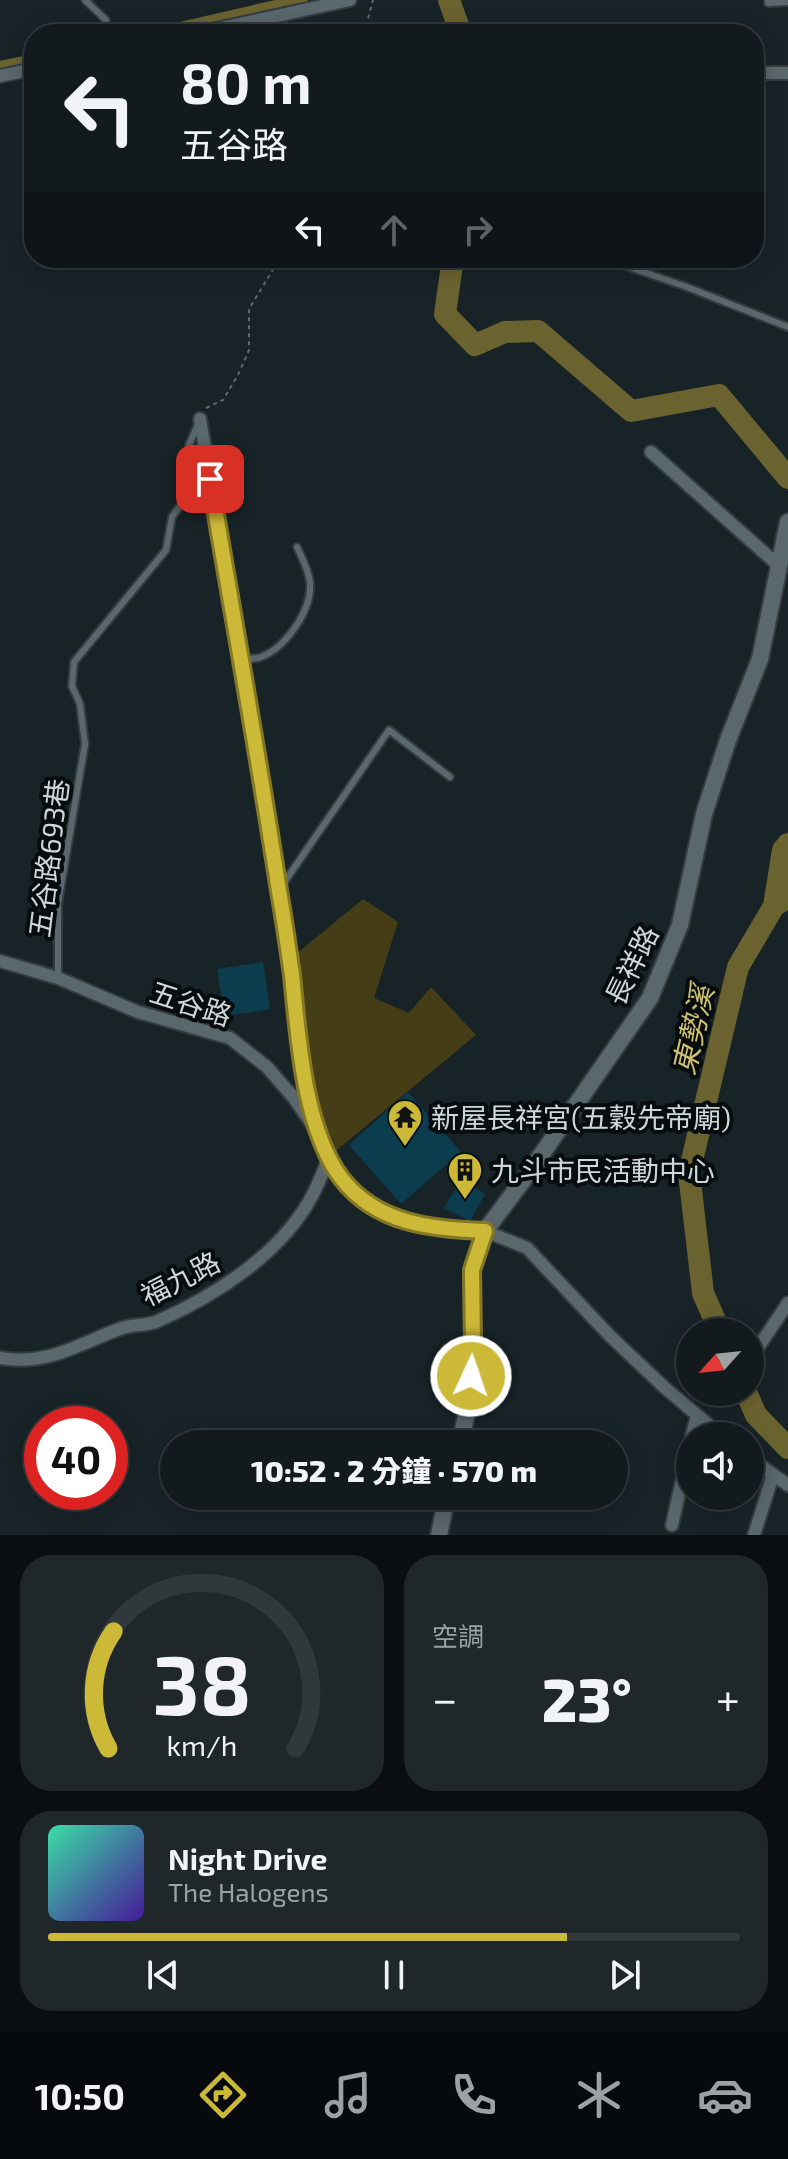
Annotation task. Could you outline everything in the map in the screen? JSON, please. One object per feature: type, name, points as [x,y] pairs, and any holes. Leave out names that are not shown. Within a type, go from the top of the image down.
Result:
[{"type":"street","points":[[239,24],[350,0]]},
{"type":"street","points":[[0,76],[24,71]]},
{"type":"street","points":[[764,73],[788,73]]},
{"type":"street","points":[[200,419],[279,890],[300,1051],[316,1130]]},
{"type":"street","points":[[651,452],[778,565]]},
{"type":"street","name":"長祥路","points":[[463,1430],[473,1344],[472,1270],[485,1231],[650,998],[680,925],[704,814],[728,740],[760,659],[788,522]]},
{"type":"street","name":"五谷路","points":[[0,961],[58,978],[138,1012],[230,1038],[267,1067],[294,1098],[316,1130],[342,1179],[369,1204],[396,1220],[431,1228],[485,1231],[527,1248],[610,1336],[705,1422]]},
{"type":"street","name":"福九路","points":[[0,1358],[28,1360],[65,1353],[125,1327],[154,1323],[226,1286],[276,1243],[311,1198],[329,1157]]},
{"type":"street","points":[[764,1339],[788,1303]]},
{"type":"street","points":[[695,1422],[697,1415]]},
{"type":"street","points":[[764,1468],[788,1485]]},
{"type":"street","points":[[754,1535],[773,1475]]},
{"type":"street","points":[[672,1525],[676,1507]]},
{"type":"street","points":[[439,1535],[444,1510]]},
{"type":"lane","points":[[85,0],[106,20]]},
{"type":"lane","points":[[768,0],[768,3],[788,2]]},
{"type":"lane","points":[[632,268],[788,327]]},
{"type":"lane","name":"五谷路693巷","points":[[58,978],[58,904],[85,744],[80,704],[72,686],[74,662],[166,550],[172,517],[186,498],[189,445],[200,419]]},
{"type":"lane","points":[[239,658],[258,658],[277,646],[290,635],[306,608],[310,584],[297,547]]},
{"type":"lane","points":[[279,890],[389,730],[450,777]]},
{"type":"path","points":[[367,24],[373,0]]},
{"type":"path","points":[[200,419],[204,409],[223,400],[238,375],[249,350],[249,309],[274,268]]},
{"type":"shaded area","points":[[363,899],[398,922],[374,998],[409,1013],[431,987],[476,1035],[332,1154],[319,1114],[290,959]]},
{"type":"building","points":[[263,962],[270,1009],[225,1016],[217,969]]},
{"type":"building","name":"新屋長祥宮(五穀先帝廟)","points":[[408,1092],[461,1152],[401,1204],[349,1145]]},
{"type":"building","name":"九斗市民活動中心","points":[[461,1180],[485,1194],[470,1221],[444,1208]]},
{"type":"waterway","points":[[198,24],[302,0]]},
{"type":"waterway","points":[[449,0],[457,24]]},
{"type":"waterway","points":[[0,67],[24,62]]},
{"type":"waterway","points":[[452,268],[445,314],[475,345],[505,332],[538,331],[631,411],[719,395],[788,478]]},
{"type":"waterway","points":[[774,906],[783,850],[788,844]]},
{"type":"waterway","name":"東勢溪","points":[[714,1318],[703,1293],[689,1173],[738,967],[774,906],[788,897]]},
{"type":"waterway","name":"東勢溪","points":[[752,1406],[756,1415],[788,1448]]},
{"type":"place","name":"新屋長祥宮(五穀先帝廟)","points":[[405,1148]]},
{"type":"place","name":"九斗市民活動中心","points":[[465,1201]]},
{"type":"route","points":[[210,479],[279,890],[300,1051],[316,1130],[342,1179],[369,1204],[396,1220],[431,1228],[485,1231],[472,1270],[471,1376]]}]
